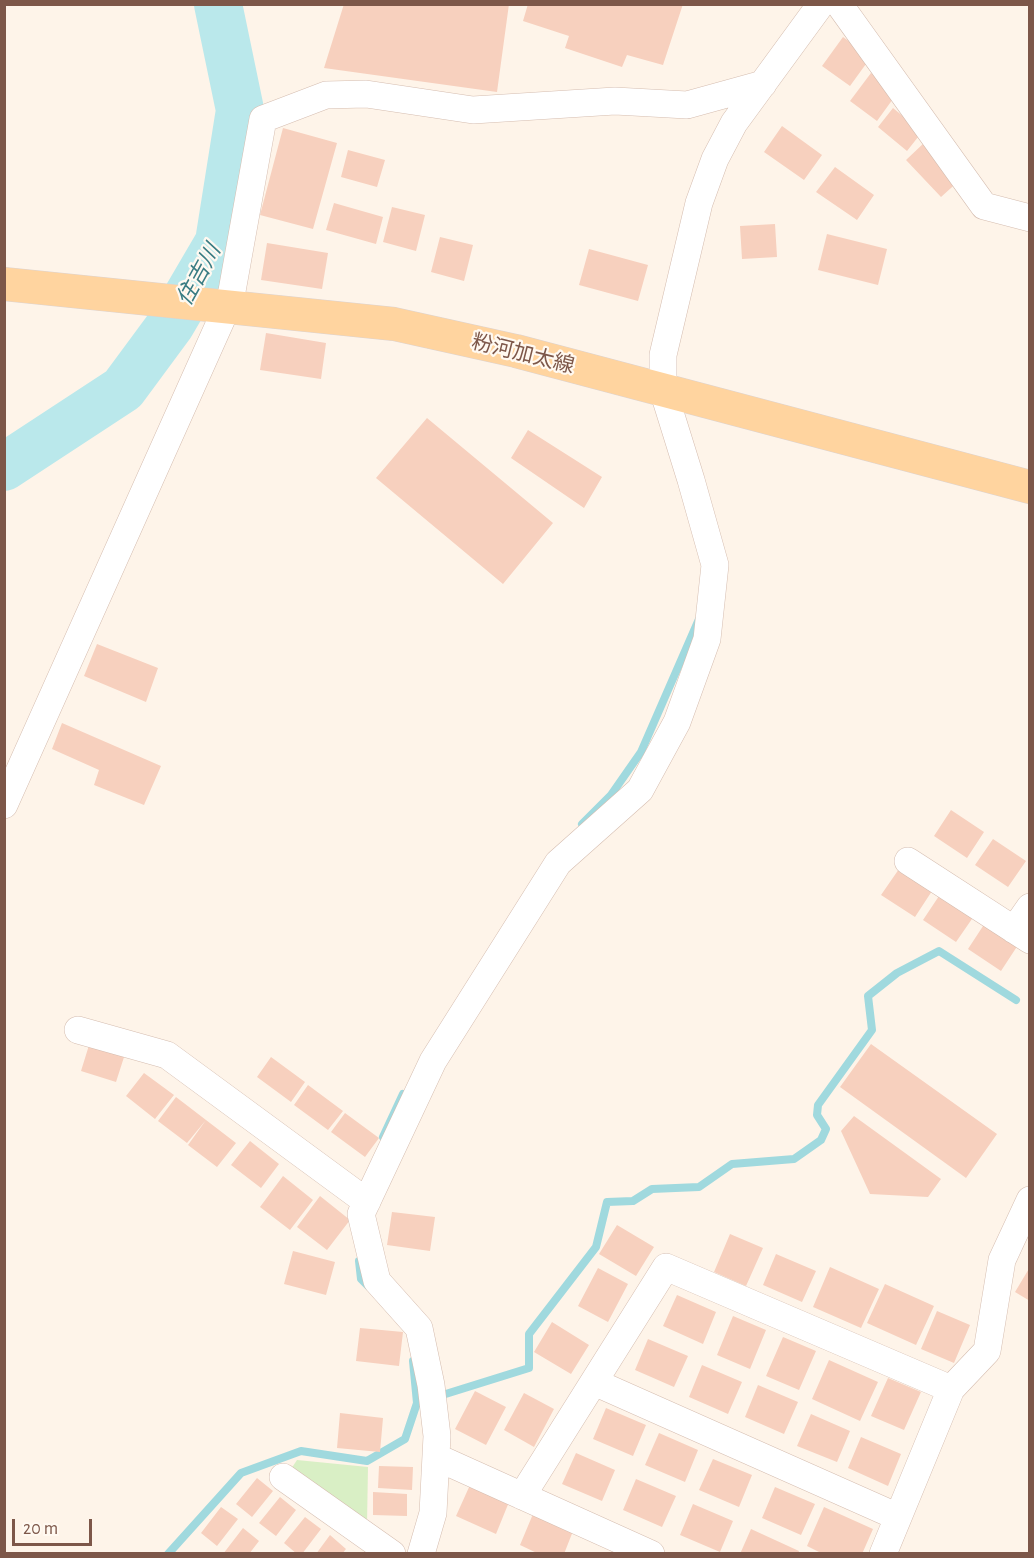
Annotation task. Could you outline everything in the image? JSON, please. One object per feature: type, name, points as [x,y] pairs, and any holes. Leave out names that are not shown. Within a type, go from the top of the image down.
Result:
[{"type":"main road","name":"粉河加太線","points":[[4,284],[394,324],[516,351],[1029,487]]},
{"type":"street","points":[[421,1554],[433,1513],[437,1436],[431,1385],[419,1328],[377,1281],[361,1214],[434,1061],[558,863],[640,790],[677,722],[707,639],[715,565],[663,390],[663,355],[699,203],[714,159],[734,123],[821,4]]},
{"type":"street","points":[[839,4],[984,206],[1029,218]]},
{"type":"street","points":[[4,805],[218,306],[232,291],[263,119],[326,95],[366,94],[472,110],[615,100],[687,105],[763,84]]},
{"type":"street","points":[[908,861],[1022,935],[1029,907]]},
{"type":"street","points":[[78,1030],[167,1055],[367,1202]]},
{"type":"street","points":[[883,1554],[951,1389],[987,1351],[1002,1260],[1024,1230],[1029,1200]]},
{"type":"street","points":[[522,1496],[666,1267],[951,1389]]},
{"type":"street","points":[[594,1382],[898,1517]]},
{"type":"street","points":[[436,1457],[651,1554]]},
{"type":"street","points":[[283,1477],[392,1554]]},
{"type":"green space","points":[[297,1460],[368,1467],[367,1524],[291,1469]]},
{"type":"building","points":[[344,4],[509,4],[497,92],[324,68]]},
{"type":"building","points":[[528,4],[683,4],[663,65],[627,55],[622,67],[565,48],[569,36],[523,21]]},
{"type":"building","points":[[843,37],[871,57],[850,86],[822,66]]},
{"type":"building","points":[[871,73],[898,92],[877,121],[850,101]]},
{"type":"building","points":[[893,108],[922,132],[907,151],[878,127]]},
{"type":"building","points":[[782,126],[822,155],[804,180],[764,152]]},
{"type":"building","points":[[283,128],[337,143],[313,229],[260,215]]},
{"type":"building","points":[[925,142],[961,179],[941,197],[906,160]]},
{"type":"building","points":[[348,150],[385,160],[377,187],[341,177]]},
{"type":"building","points":[[835,167],[874,195],[857,220],[816,192]]},
{"type":"building","points":[[334,203],[383,217],[376,244],[326,230]]},
{"type":"building","points":[[392,207],[425,215],[416,251],[383,242]]},
{"type":"building","points":[[775,224],[777,257],[742,259],[740,226]]},
{"type":"building","points":[[827,234],[887,249],[878,285],[818,270]]},
{"type":"building","points":[[440,237],[473,245],[464,281],[431,272]]},
{"type":"building","points":[[267,243],[328,253],[322,289],[261,280]]},
{"type":"building","points":[[589,249],[648,265],[638,301],[579,285]]},
{"type":"building","points":[[266,333],[326,343],[321,379],[260,370]]},
{"type":"building","points":[[427,418],[553,523],[503,584],[376,478]]},
{"type":"building","points":[[528,430],[602,477],[584,508],[511,458]]},
{"type":"building","points":[[97,644],[158,668],[146,702],[84,676]]},
{"type":"building","points":[[62,723],[161,766],[144,805],[94,785],[99,770],[52,749]]},
{"type":"building","points":[[951,810],[984,832],[967,858],[934,836]]},
{"type":"building","points":[[993,839],[1026,861],[1008,887],[975,865]]},
{"type":"building","points":[[899,869],[932,891],[915,917],[881,895]]},
{"type":"building","points":[[941,893],[974,916],[956,942],[923,920]]},
{"type":"building","points":[[985,923],[1018,945],[1001,971],[968,949]]},
{"type":"building","points":[[90,1042],[125,1054],[116,1082],[81,1071]]},
{"type":"building","points":[[871,1044],[997,1134],[966,1178],[840,1087]]},
{"type":"building","points":[[271,1057],[305,1082],[291,1102],[257,1077]]},
{"type":"building","points":[[144,1073],[174,1095],[155,1119],[126,1096]]},
{"type":"building","points":[[308,1085],[343,1111],[328,1130],[294,1105]]},
{"type":"building","points":[[176,1097],[206,1120],[187,1143],[158,1121]]},
{"type":"building","points":[[345,1113],[379,1138],[365,1157],[331,1132]]},
{"type":"building","points":[[854,1116],[941,1179],[928,1197],[870,1194],[841,1131]]},
{"type":"building","points":[[206,1120],[236,1143],[217,1167],[188,1145]]},
{"type":"building","points":[[250,1141],[279,1164],[261,1188],[231,1165]]},
{"type":"building","points":[[283,1176],[313,1200],[290,1230],[260,1207]]},
{"type":"building","points":[[320,1196],[350,1220],[327,1250],[297,1227]]},
{"type":"building","points":[[392,1212],[435,1217],[430,1251],[387,1245]]},
{"type":"building","points":[[617,1225],[654,1247],[636,1276],[599,1254]]},
{"type":"building","points":[[730,1234],[763,1248],[746,1286],[714,1272]]},
{"type":"building","points":[[293,1251],[335,1262],[326,1295],[284,1284]]},
{"type":"building","points":[[776,1254],[816,1271],[802,1302],[763,1285]]},
{"type":"building","points":[[830,1267],[879,1289],[861,1328],[813,1307]]},
{"type":"building","points":[[1030,1267],[1030,1301],[1015,1292]]},
{"type":"building","points":[[598,1268],[628,1284],[608,1322],[578,1306]]},
{"type":"building","points":[[885,1284],[934,1306],[916,1345],[867,1323]]},
{"type":"building","points":[[677,1295],[716,1312],[703,1344],[663,1326]]},
{"type":"building","points":[[937,1311],[970,1325],[954,1363],[921,1349]]},
{"type":"building","points":[[733,1316],[766,1330],[750,1369],[717,1355]]},
{"type":"building","points":[[552,1322],[589,1345],[571,1374],[534,1352]]},
{"type":"building","points":[[360,1328],[403,1332],[399,1366],[356,1361]]},
{"type":"building","points":[[783,1337],[816,1351],[799,1390],[766,1376]]},
{"type":"building","points":[[648,1339],[688,1356],[674,1387],[635,1370]]},
{"type":"building","points":[[829,1360],[878,1382],[860,1421],[812,1399]]},
{"type":"building","points":[[702,1365],[742,1382],[728,1414],[689,1397]]},
{"type":"building","points":[[888,1378],[921,1392],[904,1430],[871,1416]]},
{"type":"building","points":[[758,1385],[798,1402],[784,1434],[745,1417]]},
{"type":"building","points":[[475,1391],[506,1407],[486,1445],[455,1429]]},
{"type":"building","points":[[524,1393],[554,1409],[534,1447],[504,1430]]},
{"type":"building","points":[[606,1408],[646,1425],[633,1456],[593,1439]]},
{"type":"building","points":[[340,1413],[383,1418],[380,1452],[337,1448]]},
{"type":"building","points":[[811,1414],[850,1431],[837,1462],[797,1446]]},
{"type":"building","points":[[659,1433],[698,1450],[685,1482],[645,1465]]},
{"type":"building","points":[[861,1437],[901,1454],[888,1486],[848,1468]]},
{"type":"building","points":[[576,1453],[615,1470],[602,1501],[562,1484]]},
{"type":"building","points":[[713,1459],[752,1475],[739,1507],[699,1490]]},
{"type":"building","points":[[379,1466],[413,1467],[412,1490],[378,1488]]},
{"type":"building","points":[[257,1478],[273,1491],[252,1517],[236,1504]]},
{"type":"building","points":[[636,1479],[676,1496],[662,1527],[623,1510]]},
{"type":"building","points":[[470,1485],[509,1502],[496,1534],[456,1516]]},
{"type":"building","points":[[775,1487],[815,1504],[801,1535],[762,1518]]},
{"type":"building","points":[[373,1492],[407,1494],[407,1516],[373,1515]]},
{"type":"building","points":[[280,1497],[296,1510],[276,1536],[259,1523]]},
{"type":"building","points":[[693,1504],[733,1521],[720,1552],[680,1535]]},
{"type":"building","points":[[221,1507],[238,1519],[217,1546],[201,1533]]},
{"type":"building","points":[[824,1507],[873,1529],[862,1554],[823,1554],[807,1546]]},
{"type":"building","points":[[533,1514],[573,1531],[564,1554],[539,1554],[520,1545]]},
{"type":"building","points":[[305,1517],[321,1529],[302,1554],[297,1554],[284,1543]]},
{"type":"building","points":[[243,1528],[259,1541],[249,1554],[223,1554]]},
{"type":"building","points":[[751,1529],[799,1551],[798,1554],[740,1554]]},
{"type":"building","points":[[330,1535],[346,1549],[342,1554],[316,1554]]},
{"type":"waterway","name":"住吉川","points":[[4,467],[123,389],[171,324],[219,242],[240,110],[218,4]]},
{"type":"waterway","points":[[582,824],[611,795],[641,752],[699,619]]},
{"type":"waterway","points":[[436,1397],[529,1368],[529,1334],[596,1247],[607,1202],[633,1201],[652,1189],[699,1187],[732,1164],[794,1159],[821,1140],[826,1129],[817,1115],[818,1105],[872,1030],[868,996],[897,973],[939,951],[1016,1000]]},
{"type":"waterway","points":[[383,1137],[403,1094]]},
{"type":"waterway","points":[[359,1261],[361,1279],[369,1287]]},
{"type":"waterway","points":[[168,1554],[241,1473],[301,1451],[367,1461],[405,1439],[417,1403],[413,1361]]}]
